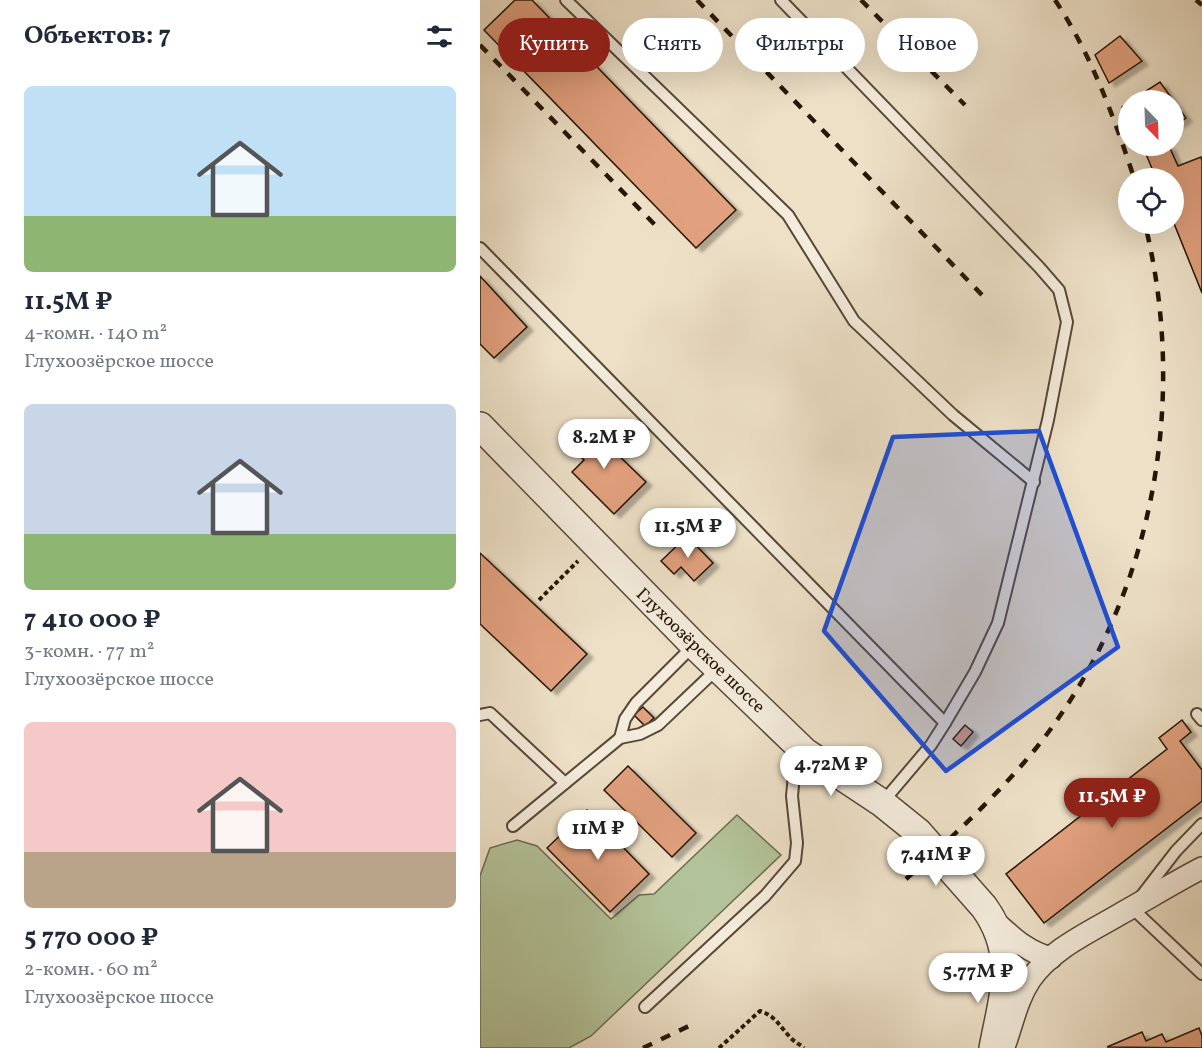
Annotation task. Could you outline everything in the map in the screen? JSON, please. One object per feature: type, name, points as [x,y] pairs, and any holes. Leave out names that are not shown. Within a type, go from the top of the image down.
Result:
[{"type":"street","name":"Глухоозёрское шоссе","points":[[480,426],[694,645],[805,752],[882,803],[918,832],[993,921],[1000,937],[1006,964],[1005,985],[993,1048]]},
{"type":"street","points":[[1002,1048],[1021,997],[1031,979],[1051,958],[1072,942],[1172,883],[1202,868]]},
{"type":"street","points":[[993,921],[1023,947],[1038,955],[1051,958]]},
{"type":"street","points":[[1014,1048],[1023,1019],[1042,982],[1051,958]]},
{"type":"lane","points":[[566,0],[788,216],[854,321],[953,415],[1034,482]]},
{"type":"lane","points":[[781,0],[1059,290],[1067,322],[1034,482],[998,622],[975,672],[931,745],[882,803]]},
{"type":"lane","points":[[480,248],[945,723]]},
{"type":"lane","points":[[620,738],[625,719],[636,703],[694,645]]},
{"type":"lane","points":[[513,826],[620,738],[640,734],[658,725],[718,667]]},
{"type":"lane","points":[[480,715],[490,713],[565,783]]},
{"type":"lane","points":[[645,1006],[765,896],[795,861],[797,843],[792,796],[794,775],[805,752]]},
{"type":"lane","points":[[1202,824],[1176,851],[1132,908],[1202,974]]},
{"type":"path","points":[[539,600],[578,561]]},
{"type":"path","points":[[719,1048],[760,1011],[775,1018],[790,1038],[804,1048]]},
{"type":"highlighted area","points":[[1039,431],[1118,647],[946,771],[824,631],[893,437]]},
{"type":"green space","points":[[737,815],[781,855],[591,1036],[569,1048],[480,1048],[480,876],[490,848],[517,840],[537,846],[611,919],[639,895],[654,894]]},
{"type":"building","points":[[515,0],[532,0],[549,18],[498,18],[498,44],[484,30]]},
{"type":"building","points":[[1120,36],[1142,61],[1109,83],[1095,55]]},
{"type":"building","points":[[525,72],[602,72],[736,210],[696,248]]},
{"type":"building","points":[[1160,82],[1166,90],[1148,90]]},
{"type":"building","points":[[1147,156],[1174,156],[1178,166],[1201,157],[1202,293],[1178,234],[1184,234],[1184,168],[1152,168]]},
{"type":"building","points":[[480,276],[527,327],[494,358],[480,344]]},
{"type":"building","points":[[585,423],[646,482],[614,514],[572,472],[584,460],[566,442]]},
{"type":"building","points":[[687,536],[713,563],[694,581],[681,567],[674,574],[661,561]]},
{"type":"building","points":[[480,553],[587,654],[551,691],[480,624]]},
{"type":"building","points":[[643,707],[654,718],[645,726],[634,715]]},
{"type":"building","points":[[1182,720],[1191,732],[1180,741],[1202,770],[1202,801],[1044,923],[1006,874],[1167,749],[1159,738]]},
{"type":"building","points":[[965,725],[973,732],[961,746],[953,739]]},
{"type":"building","points":[[628,766],[696,833],[672,857],[604,790]]},
{"type":"building","points":[[587,810],[649,874],[610,912],[547,848]]},
{"type":"building","points":[[1199,1028],[1202,1048],[1107,1047],[1142,1032],[1146,1041],[1162,1034],[1166,1042]]},
{"type":"railway","points":[[697,0],[984,297]]},
{"type":"railway","points":[[861,0],[965,105]]},
{"type":"railway","points":[[1055,0],[1091,64],[1131,168]]},
{"type":"railway","points":[[1196,0],[1202,5]]},
{"type":"railway","points":[[480,45],[657,227]]},
{"type":"railway","points":[[906,879],[991,799],[1037,747],[1077,690],[1109,629],[1134,565],[1151,498],[1161,430],[1163,361],[1158,292],[1147,234]]},
{"type":"railway","points":[[643,1048],[693,1024]]}]
